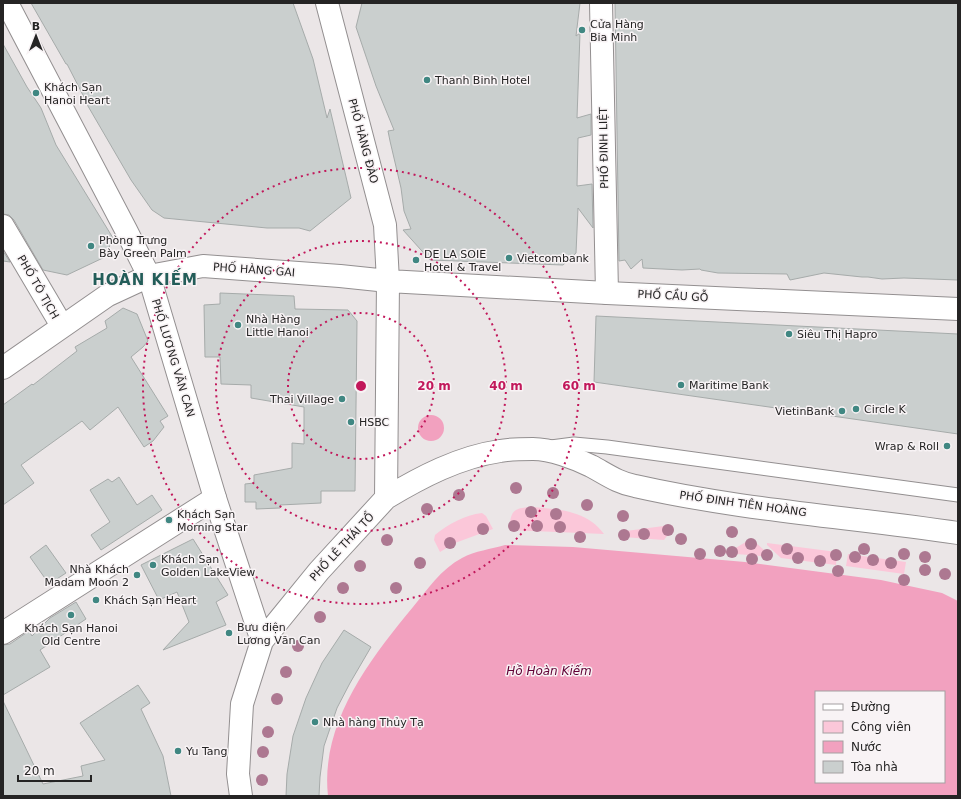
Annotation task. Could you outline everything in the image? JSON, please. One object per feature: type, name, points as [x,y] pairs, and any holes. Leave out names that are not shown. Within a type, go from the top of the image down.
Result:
[{"type":"street","name":"PHỐ LƯƠNG VĂN CAN","points":[[7,3],[148,276],[215,498],[262,641]]},
{"type":"street","name":"PHỐ HÀNG ĐÀO","points":[[326,3],[385,225],[388,281]]},
{"type":"street","name":"PHỐ ĐINH LIỆT","points":[[601,3],[606,293]]},
{"type":"street","name":"PHỐ TÔ TỊCH","points":[[3,226],[62,326]]},
{"type":"street","name":"PHỐ HÀNG GAI","points":[[3,368],[108,295],[148,276],[202,266],[388,281]]},
{"type":"street","name":"PHỐ CẦU GỖ","points":[[388,281],[606,293],[958,309]]},
{"type":"street","points":[[386,498],[388,281]]},
{"type":"street","name":"PHỐ ĐINH TIÊN HOÀNG","points":[[386,498],[428,475],[469,458],[501,450],[535,449],[567,456],[590,465],[618,481],[633,486],[722,502],[958,533]]},
{"type":"street","points":[[3,633],[215,498]]},
{"type":"street","name":"PHỐ LÊ THÁI TỔ","points":[[241,796],[238,774],[242,704],[262,641],[319,571],[386,498]]},
{"type":"lane","name":"PHỐ ĐINH TIÊN HOÀNG","points":[[535,449],[574,444],[606,447],[958,495]]},
{"type":"green space","points":[[531,507],[561,510],[580,515],[597,526],[604,534],[509,530],[514,512],[520,508]]},
{"type":"green space","points":[[482,513],[486,516],[493,529],[455,543],[440,552],[434,540],[435,535],[445,527],[457,521]]},
{"type":"green space","points":[[671,525],[673,528],[664,540],[623,537],[621,535],[621,532],[626,531]]},
{"type":"green space","points":[[749,540],[754,541],[772,557],[724,553],[724,551],[729,552]]},
{"type":"green space","points":[[767,543],[837,552],[836,565],[781,558],[767,545]]},
{"type":"green space","points":[[848,554],[906,562],[904,574],[846,566]]},
{"type":"water","points":[[431,415],[440,419],[444,428],[440,437],[431,441],[422,437],[418,428],[422,419]]},
{"type":"water","name":"Hồ Hoàn Kiếm","points":[[505,545],[573,547],[745,562],[881,580],[942,593],[958,601],[958,796],[328,796],[328,769],[332,744],[340,719],[351,694],[365,671],[396,627],[441,574],[462,558]]},
{"type":"building","points":[[31,3],[293,3],[313,59],[327,118],[330,109],[351,198],[310,231],[299,228],[267,228],[164,218],[152,210],[131,180],[85,101],[67,64]]},
{"type":"building","points":[[362,3],[580,3],[576,36],[580,33],[577,118],[591,114],[591,135],[578,138],[577,186],[592,184],[593,228],[578,208],[576,253],[563,265],[430,260],[403,230],[411,229],[404,211],[401,188],[388,131],[394,130],[376,86],[356,27]]},
{"type":"building","points":[[615,3],[958,3],[958,280],[904,278],[882,279],[824,273],[790,280],[787,274],[718,273],[700,269],[682,270],[643,268],[642,259],[631,269],[625,260],[619,261]]},
{"type":"building","points":[[3,44],[27,87],[41,108],[56,145],[113,238],[105,257],[67,275],[43,270],[14,220],[9,215],[3,214]]},
{"type":"building","points":[[3,251],[10,262],[3,261]]},
{"type":"building","points":[[220,293],[294,296],[295,309],[348,310],[357,321],[355,491],[321,491],[321,503],[280,505],[280,508],[256,509],[256,502],[245,502],[245,484],[254,483],[254,475],[292,468],[292,443],[304,444],[304,407],[251,398],[251,385],[221,384],[220,357],[205,357],[204,305],[220,304]]},
{"type":"building","points":[[123,308],[137,314],[148,341],[131,357],[168,416],[160,421],[164,427],[153,441],[144,447],[118,407],[90,430],[82,421],[21,465],[34,483],[3,505],[3,405],[32,384],[33,385],[77,351],[75,347],[107,328],[105,321]]},
{"type":"building","points":[[596,316],[958,334],[958,434],[594,382]]},
{"type":"building","points":[[119,477],[137,505],[152,495],[162,510],[101,550],[91,535],[110,522],[90,490],[108,479],[112,482]]},
{"type":"building","points":[[193,539],[228,595],[216,602],[226,625],[163,650],[189,622],[177,592],[159,600],[141,565]]},
{"type":"building","points":[[46,545],[66,573],[49,584],[30,557]]},
{"type":"building","points":[[76,602],[86,619],[40,650],[50,667],[3,695],[3,645],[10,644],[29,631],[32,636],[50,618]]},
{"type":"building","name":"Nhà hàng Thủy Tạ","points":[[344,630],[371,647],[337,708],[324,746],[319,796],[286,796],[287,774],[293,736],[306,698],[322,663]]},
{"type":"building","points":[[138,685],[150,703],[141,709],[163,756],[171,796],[3,796],[3,701],[43,784],[83,776],[81,766],[105,760],[80,723]]},
{"type":"place","name":"Cửa Hàng Bia Minh","points":[[582,30]]},
{"type":"place","name":"Thanh Binh Hotel","points":[[427,80]]},
{"type":"place","name":"Khách Sạn Hanoi Heart","points":[[36,93]]},
{"type":"place","name":"Phòng Trưng Bày Green Palm","points":[[91,246]]},
{"type":"place","name":"Vietcombank","points":[[509,258]]},
{"type":"place","name":"DE LA SOIE Hotel & Travel","points":[[416,260]]},
{"type":"place","name":"Nhà Hàng Little Hanoi","points":[[238,325]]},
{"type":"place","name":"Siêu Thị Hapro","points":[[789,334]]},
{"type":"place","name":"Maritime Bank","points":[[681,385]]},
{"type":"place","name":"Thai Village","points":[[342,399]]},
{"type":"place","name":"Circle K","points":[[856,409]]},
{"type":"place","name":"VietinBank","points":[[842,411]]},
{"type":"place","name":"HSBC","points":[[351,422]]},
{"type":"place","name":"Wrap & Roll","points":[[947,446]]},
{"type":"place","name":"Khách Sạn Morning Star","points":[[169,520]]},
{"type":"place","name":"Khách Sạn Golden LakeView","points":[[153,565]]},
{"type":"place","name":"Nhà Khách Madam Moon 2","points":[[137,575]]},
{"type":"place","name":"Khách Sạn Heart","points":[[96,600]]},
{"type":"place","name":"Khách Sạn Hanoi Old Centre","points":[[71,615]]},
{"type":"place","name":"Bưu điện Lương Văn Can","points":[[229,633]]},
{"type":"place","name":"Nhà hàng Thủy Tạ","points":[[315,722]]},
{"type":"place","name":"Yu Tang","points":[[178,751]]},
{"type":"district","name":"HOÀN KIẾM","points":[[145,280]]}]
